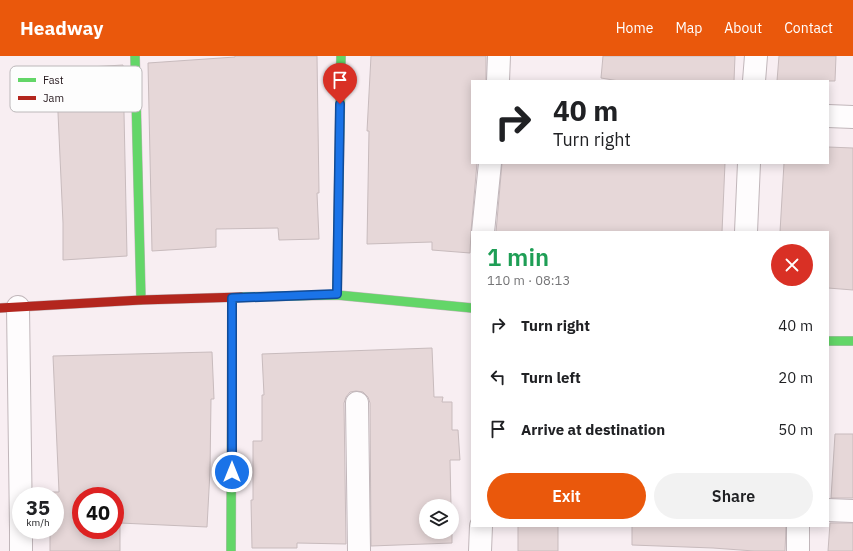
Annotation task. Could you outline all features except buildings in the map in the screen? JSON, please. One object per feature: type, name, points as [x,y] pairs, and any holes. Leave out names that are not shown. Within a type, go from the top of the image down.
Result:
[{"type":"street","points":[[135,56],[135,66]]},
{"type":"street","points":[[337,294],[341,56]]},
{"type":"street","points":[[498,80],[499,56]]},
{"type":"street","points":[[754,80],[756,56]]},
{"type":"street","points":[[136,112],[141,300]]},
{"type":"street","points":[[829,116],[853,117]]},
{"type":"street","points":[[483,231],[490,164]]},
{"type":"street","points":[[746,231],[749,164]]},
{"type":"street","points":[[19,487],[9,307],[141,300],[337,294],[471,308]]},
{"type":"street","points":[[231,551],[232,298]]},
{"type":"street","points":[[829,341],[853,341]]},
{"type":"street","points":[[357,403],[359,551]]},
{"type":"street","points":[[829,510],[853,511]]},
{"type":"street","points":[[480,551],[481,527]]},
{"type":"street","points":[[798,527],[798,551]]},
{"type":"street","points":[[21,539],[21,551]]},
{"type":"traffic: fast","points":[[135,56],[135,66]]},
{"type":"traffic: fast","points":[[337,295],[341,56]]},
{"type":"traffic: fast","points":[[136,112],[141,300]]},
{"type":"traffic: fast","points":[[241,297],[337,295],[471,308]]},
{"type":"traffic: fast","points":[[231,551],[232,298]]},
{"type":"traffic: fast","points":[[829,341],[853,341]]},
{"type":"traffic: jam","points":[[0,308],[141,300],[241,297]]},
{"type":"route","points":[[232,472],[232,298],[337,294],[340,104]]}]
